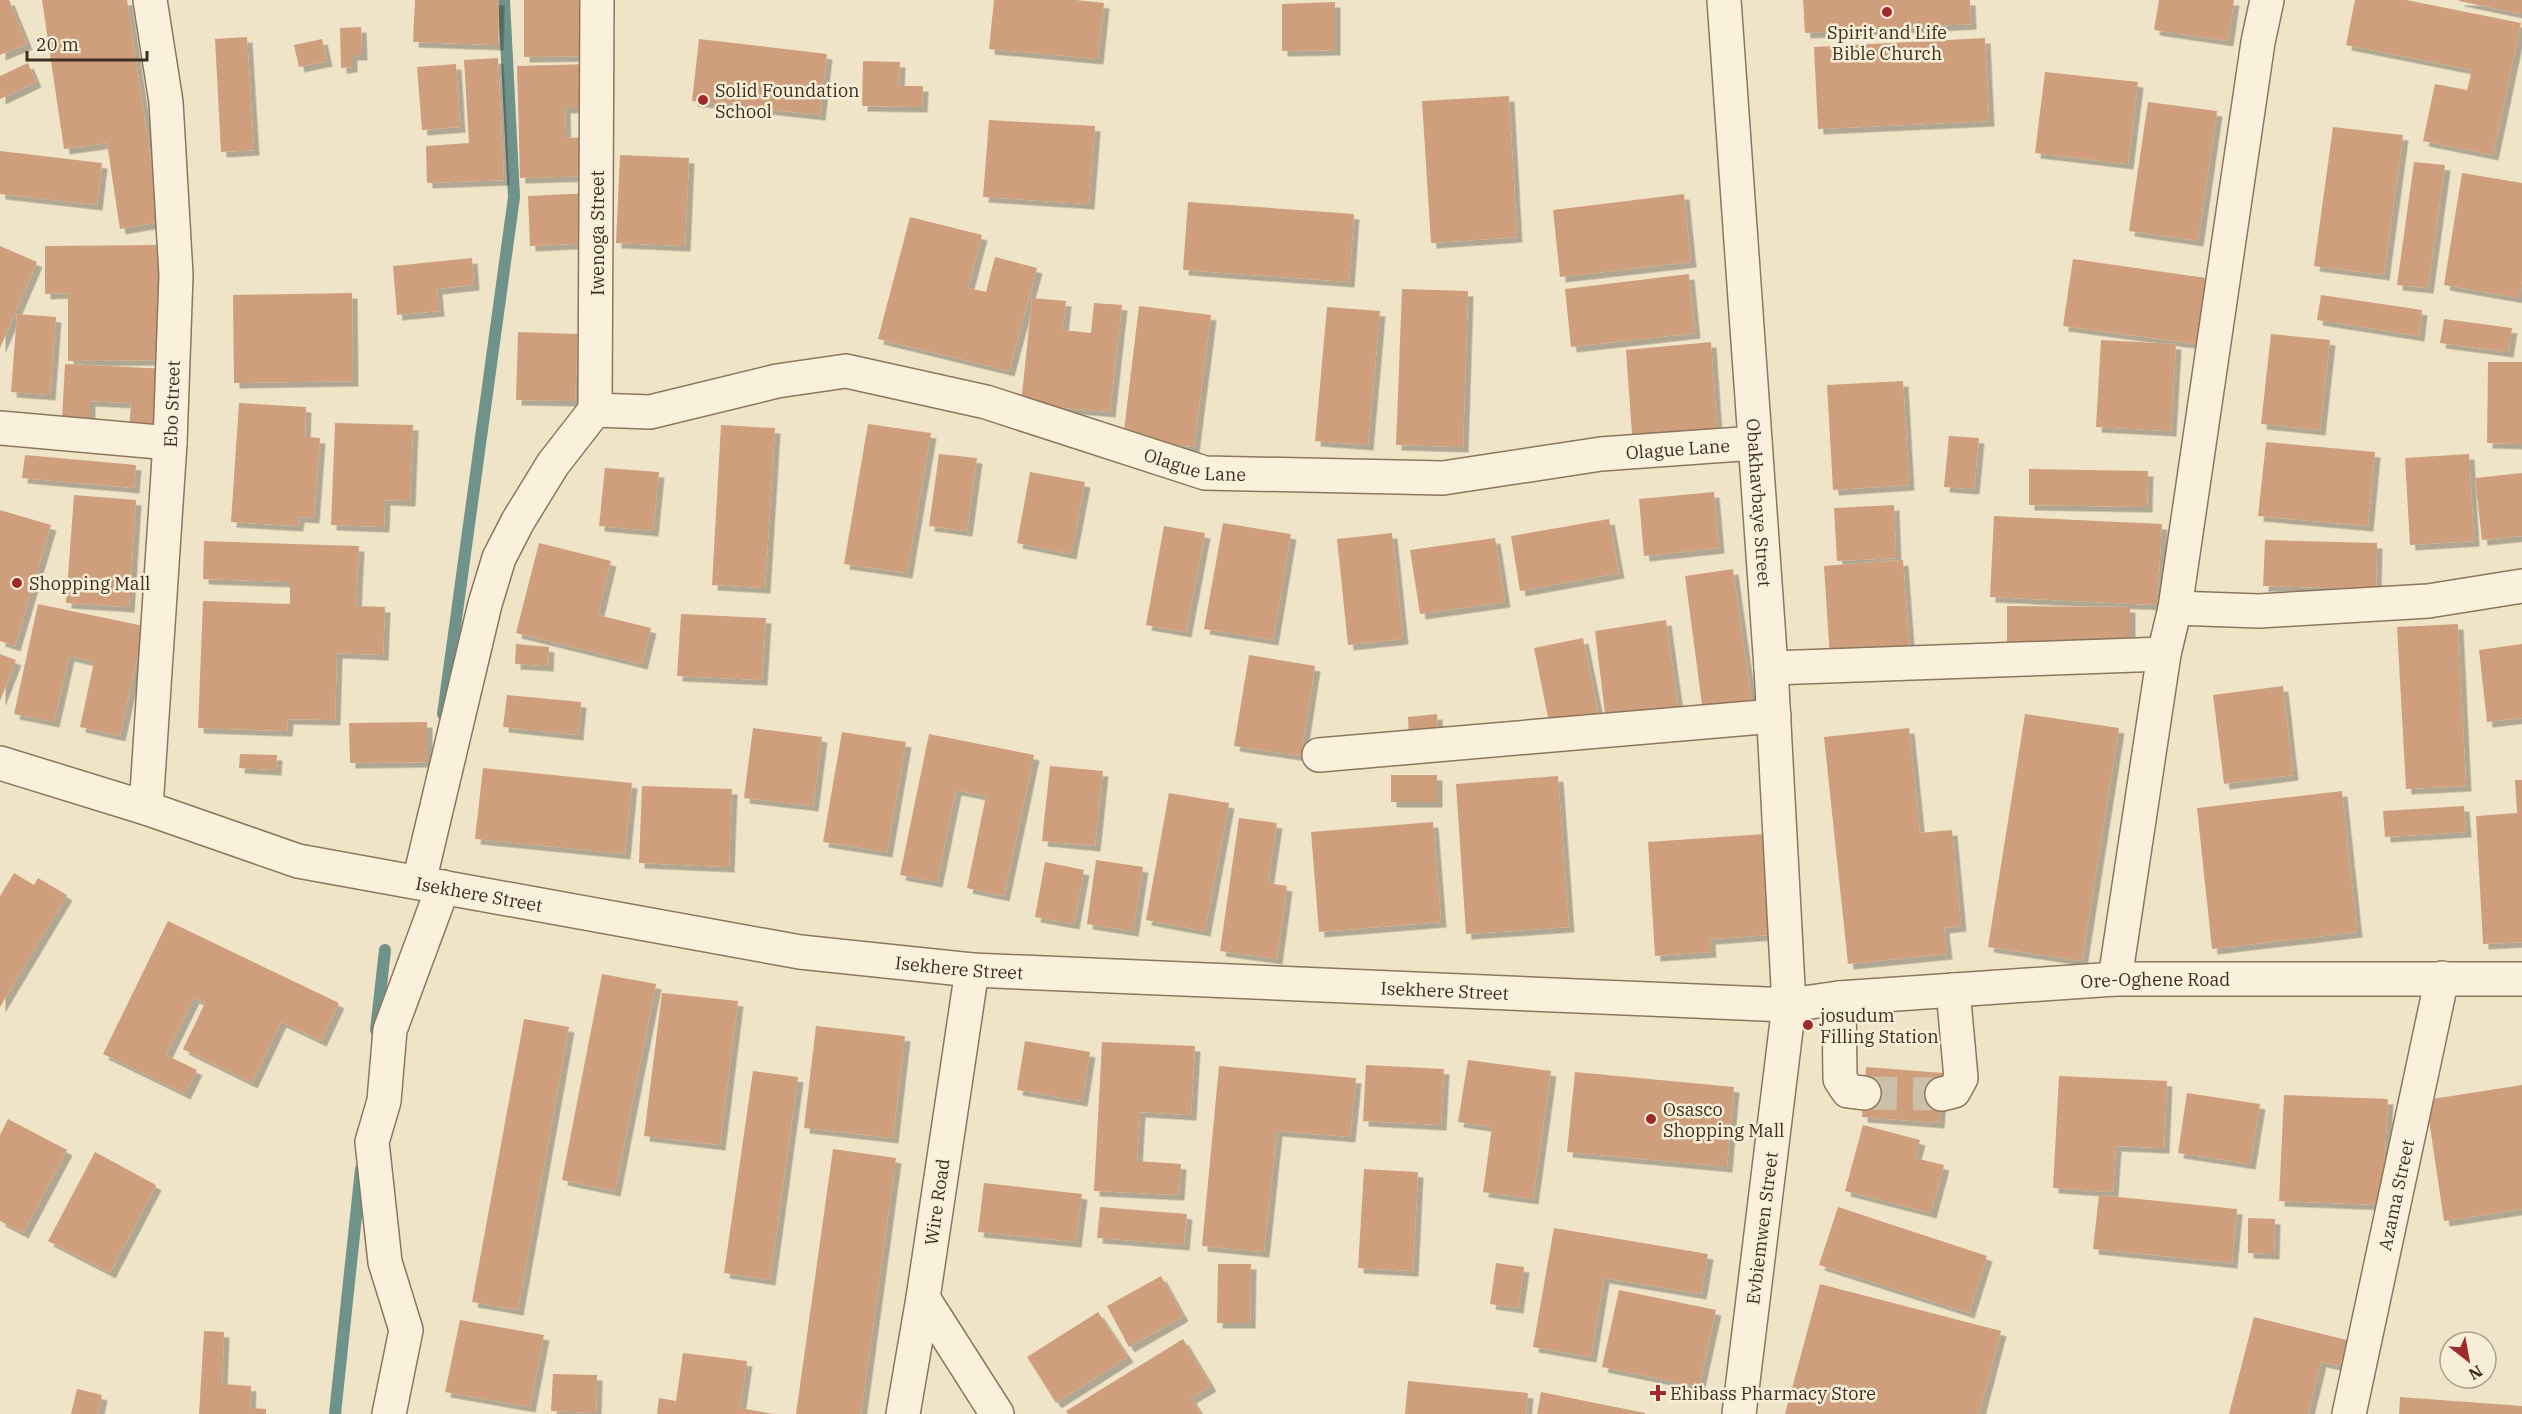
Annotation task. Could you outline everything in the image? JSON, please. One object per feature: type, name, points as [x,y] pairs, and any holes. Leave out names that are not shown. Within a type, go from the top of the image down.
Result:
[{"type":"street","name":"Iwenoga Street","points":[[595,410],[597,0]]},
{"type":"street","name":"Obakhavbaye Street","points":[[1724,0],[1771,668],[1789,1005]]},
{"type":"street","points":[[2115,979],[2164,654],[2175,608],[2258,42],[2267,0]]},
{"type":"street","name":"Ebo Street","points":[[146,808],[170,443],[176,274],[166,102],[155,1]]},
{"type":"street","name":"Olague Lane","points":[[595,410],[650,412],[777,381],[846,371],[986,402],[1205,473],[1443,478],[1601,454],[1755,444]]},
{"type":"street","points":[[389,1414],[405,1330],[385,1262],[372,1142],[384,1101],[390,1030],[431,885],[485,604],[500,558],[518,521],[553,464],[595,410]]},
{"type":"street","points":[[0,428],[170,443]]},
{"type":"street","points":[[2175,608],[2259,611],[2428,601],[2522,585]]},
{"type":"street","points":[[1771,668],[2164,654]]},
{"type":"street","points":[[1319,755],[1774,716]]},
{"type":"street","name":"Isekhere Street","points":[[0,763],[146,808],[298,861],[800,952],[972,970],[1789,1005]]},
{"type":"street","name":"Wire Road","points":[[903,1414],[923,1299],[972,970]]},
{"type":"street","name":"Azama Street","points":[[2349,1414],[2442,978]]},
{"type":"street","name":"Ore-Oghene Road","points":[[1789,1005],[1839,998],[2115,979],[2522,979]]},
{"type":"street","points":[[1942,1094],[1954,1091],[1961,1078],[1953,990]]},
{"type":"street","points":[[1839,998],[1840,1079],[1848,1091],[1864,1093]]},
{"type":"street","name":"Evbiemwen Street","points":[[1739,1414],[1789,1005]]},
{"type":"street","points":[[923,1299],[997,1414]]},
{"type":"building","points":[[0,0],[9,0],[27,44],[0,55]]},
{"type":"building","points":[[42,0],[127,0],[160,222],[120,229],[107,143],[64,149]]},
{"type":"building","points":[[415,0],[499,0],[498,45],[413,42]]},
{"type":"building","points":[[524,0],[590,0],[590,56],[524,57]]},
{"type":"building","points":[[994,0],[1076,0],[1104,3],[1098,59],[989,49]]},
{"type":"building","name":"Spirit and Life Bible Church","points":[[1803,0],[1970,0],[1971,24],[1805,33]]},
{"type":"building","points":[[2159,0],[2234,0],[2228,41],[2154,30]]},
{"type":"building","points":[[2355,0],[2406,0],[2521,23],[2493,155],[2423,141],[2435,84],[2467,90],[2472,70],[2346,45]]},
{"type":"building","points":[[2522,0],[2522,14],[2459,1]]},
{"type":"building","points":[[1335,2],[1335,50],[1282,51],[1282,4]]},
{"type":"building","points":[[361,27],[362,55],[352,55],[352,67],[341,68],[340,28]]},
{"type":"building","points":[[247,37],[254,150],[221,152],[215,39]]},
{"type":"building","points":[[1985,38],[1989,121],[1818,129],[1814,47]]},
{"type":"building","points":[[322,39],[327,61],[299,67],[294,45]]},
{"type":"building","points":[[699,39],[827,54],[820,115],[692,101]]},
{"type":"building","points":[[498,58],[504,180],[427,183],[426,146],[469,143],[464,60]]},
{"type":"building","points":[[863,61],[900,62],[899,86],[923,86],[922,107],[862,106]]},
{"type":"building","points":[[28,63],[36,82],[0,99],[0,76]]},
{"type":"building","points":[[456,64],[460,127],[422,130],[417,67]]},
{"type":"building","points":[[590,64],[591,107],[565,108],[566,138],[591,137],[592,176],[520,178],[517,66]]},
{"type":"building","points":[[2045,72],[2138,82],[2128,164],[2035,153]]},
{"type":"building","points":[[1509,96],[1517,237],[1431,243],[1422,101]]},
{"type":"building","points":[[2148,102],[2217,111],[2198,241],[2129,231]]},
{"type":"building","points":[[989,120],[1095,126],[1089,204],[983,197]]},
{"type":"building","points":[[2333,127],[2403,135],[2384,275],[2314,266]]},
{"type":"building","points":[[0,151],[102,163],[97,205],[0,194]]},
{"type":"building","points":[[620,155],[689,158],[685,246],[616,243]]},
{"type":"building","points":[[2414,162],[2445,165],[2428,288],[2397,285]]},
{"type":"building","points":[[2462,173],[2522,183],[2522,279],[2519,298],[2444,285]]},
{"type":"building","points":[[590,193],[592,243],[530,246],[528,196]]},
{"type":"building","points":[[1684,194],[1691,262],[1560,277],[1553,210]]},
{"type":"building","points":[[1188,202],[1354,214],[1349,282],[1183,270]]},
{"type":"building","points":[[910,217],[982,235],[968,288],[986,292],[995,257],[1037,268],[1009,371],[878,339]]},
{"type":"building","points":[[158,245],[159,360],[68,361],[68,293],[45,294],[45,246]]},
{"type":"building","points":[[0,246],[37,262],[0,348]]},
{"type":"building","points":[[472,258],[474,285],[437,289],[439,311],[397,315],[393,266]]},
{"type":"building","points":[[2073,259],[2206,278],[2196,344],[2063,326]]},
{"type":"building","points":[[1689,274],[1695,333],[1571,347],[1565,289]]},
{"type":"building","points":[[1402,289],[1468,291],[1463,447],[1396,445]]},
{"type":"building","points":[[352,293],[353,381],[234,383],[233,295]]},
{"type":"building","points":[[2321,295],[2422,310],[2419,336],[2317,320]]},
{"type":"building","points":[[1032,298],[1066,301],[1063,330],[1091,333],[1094,303],[1122,305],[1110,412],[1021,404]]},
{"type":"building","points":[[1139,306],[1211,315],[1194,447],[1123,439]]},
{"type":"building","points":[[1327,307],[1380,311],[1368,445],[1315,441]]},
{"type":"building","points":[[17,314],[56,317],[50,395],[11,392]]},
{"type":"building","points":[[2444,319],[2512,328],[2508,352],[2440,343]]},
{"type":"building","points":[[518,332],[578,334],[575,401],[516,400]]},
{"type":"building","points":[[2271,334],[2330,340],[2320,430],[2261,424]]},
{"type":"building","points":[[2101,340],[2176,344],[2171,431],[2096,427]]},
{"type":"building","points":[[1711,342],[1718,441],[1633,448],[1626,350]]},
{"type":"building","points":[[2488,362],[2522,362],[2522,444],[2487,443]]},
{"type":"building","points":[[65,364],[168,369],[165,435],[129,433],[131,403],[90,401],[90,421],[62,420]]},
{"type":"building","points":[[1903,381],[1909,485],[1833,490],[1827,385]]},
{"type":"building","points":[[239,403],[306,407],[305,437],[320,438],[314,518],[299,517],[298,526],[231,522]]},
{"type":"building","points":[[335,423],[413,425],[410,501],[385,500],[384,527],[331,525]]},
{"type":"building","points":[[868,424],[931,433],[907,573],[844,564]]},
{"type":"building","points":[[721,425],[775,428],[765,588],[712,585]]},
{"type":"building","points":[[1949,436],[1979,438],[1974,489],[1944,487]]},
{"type":"building","points":[[2266,442],[2375,452],[2368,526],[2258,516]]},
{"type":"building","points":[[939,454],[977,458],[967,531],[929,526]]},
{"type":"building","points":[[2469,454],[2474,541],[2410,545],[2405,458]]},
{"type":"building","points":[[25,455],[136,465],[134,488],[22,478]]},
{"type":"building","points":[[605,468],[659,472],[653,531],[599,526]]},
{"type":"building","points":[[2029,469],[2148,471],[2147,507],[2029,505]]},
{"type":"building","points":[[1030,472],[1085,482],[1071,554],[1017,543]]},
{"type":"building","points":[[2522,473],[2522,536],[2482,540],[2475,478]]},
{"type":"building","points":[[1714,492],[1719,548],[1644,556],[1639,499]]},
{"type":"building","points":[[74,495],[136,500],[129,607],[66,603]]},
{"type":"building","points":[[1894,505],[1896,558],[1837,561],[1834,508]]},
{"type":"building","name":"Shopping Mall","points":[[0,510],[51,525],[15,646],[0,641]]},
{"type":"building","points":[[1994,516],[2162,524],[2157,605],[1990,597]]},
{"type":"building","points":[[1609,519],[1619,573],[1520,591],[1511,536]]},
{"type":"building","points":[[1223,523],[1291,534],[1273,640],[1204,629]]},
{"type":"building","points":[[1164,526],[1205,533],[1186,632],[1146,625]]},
{"type":"building","points":[[1392,533],[1403,639],[1348,645],[1337,539]]},
{"type":"building","points":[[1495,538],[1505,602],[1420,614],[1410,550]]},
{"type":"building","points":[[2265,540],[2377,543],[2376,589],[2263,586]]},
{"type":"building","points":[[204,541],[359,546],[356,606],[385,607],[383,655],[337,653],[335,720],[288,719],[287,731],[198,728],[203,601],[290,604],[290,582],[203,579]]},
{"type":"building","points":[[539,543],[611,561],[598,615],[651,628],[642,664],[516,633]]},
{"type":"building","points":[[1903,560],[1910,654],[1830,660],[1824,566]]},
{"type":"building","points":[[1733,569],[1752,705],[1703,712],[1685,576]]},
{"type":"building","points":[[38,604],[144,626],[120,736],[80,727],[94,662],[69,656],[54,722],[14,714]]},
{"type":"building","points":[[2007,606],[2130,607],[2130,642],[2007,642]]},
{"type":"building","points":[[681,614],[766,618],[762,680],[677,676]]},
{"type":"building","points":[[1666,620],[1679,712],[1606,722],[1595,631]]},
{"type":"building","points":[[2458,624],[2466,786],[2406,789],[2397,627]]},
{"type":"building","points":[[1583,638],[1599,716],[1550,727],[1534,648]]},
{"type":"building","points":[[516,644],[549,647],[548,666],[515,664]]},
{"type":"building","points":[[2522,644],[2522,718],[2487,722],[2479,650]]},
{"type":"building","points":[[0,654],[16,660],[0,701]]},
{"type":"building","points":[[1249,655],[1315,666],[1301,756],[1234,746]]},
{"type":"building","points":[[2283,686],[2293,775],[2224,784],[2213,695]]},
{"type":"building","points":[[507,695],[581,702],[578,735],[503,727]]},
{"type":"building","points":[[1437,714],[1438,736],[1409,739],[1408,717]]},
{"type":"building","points":[[2025,714],[2119,728],[2082,961],[1988,947]]},
{"type":"building","points":[[427,722],[427,762],[350,763],[349,723]]},
{"type":"building","points":[[753,728],[822,737],[813,806],[744,798]]},
{"type":"building","points":[[1909,728],[1920,833],[1952,830],[1961,926],[1944,928],[1947,954],[1848,964],[1824,737]]},
{"type":"building","points":[[842,732],[906,742],[887,852],[823,842]]},
{"type":"building","points":[[929,734],[1034,755],[1004,896],[967,888],[986,796],[956,790],[937,882],[900,875]]},
{"type":"building","points":[[240,754],[277,755],[276,770],[239,768]]},
{"type":"building","points":[[1050,766],[1103,771],[1095,846],[1042,841]]},
{"type":"building","points":[[483,768],[632,783],[625,854],[475,839]]},
{"type":"building","points":[[1391,775],[1437,775],[1437,802],[1391,802]]},
{"type":"building","points":[[1558,776],[1569,927],[1466,934],[1456,784]]},
{"type":"building","points":[[2515,780],[2522,780],[2522,942],[2483,944],[2476,816],[2517,813]]},
{"type":"building","points":[[642,786],[732,789],[729,867],[639,863]]},
{"type":"building","points":[[2342,791],[2357,932],[2212,949],[2197,808]]},
{"type":"building","points":[[1169,793],[1229,803],[1205,931],[1146,920]]},
{"type":"building","points":[[2464,806],[2466,832],[2385,837],[2383,811]]},
{"type":"building","points":[[1239,818],[1277,823],[1268,883],[1287,886],[1277,959],[1220,951]]},
{"type":"building","points":[[1433,822],[1441,922],[1319,932],[1311,832]]},
{"type":"building","points":[[1764,834],[1769,935],[1710,939],[1711,952],[1655,956],[1648,842]]},
{"type":"building","points":[[1096,860],[1143,867],[1133,931],[1087,924]]},
{"type":"building","points":[[1045,862],[1084,870],[1074,924],[1035,917]]},
{"type":"building","points":[[14,873],[34,885],[38,878],[67,895],[0,1007],[0,896]]},
{"type":"building","points":[[168,921],[339,1003],[321,1041],[281,1022],[252,1083],[183,1049],[205,1003],[194,998],[166,1055],[197,1070],[185,1094],[103,1054]]},
{"type":"building","points":[[602,974],[656,984],[615,1191],[562,1180]]},
{"type":"building","points":[[662,993],[738,1001],[720,1145],[644,1136]]},
{"type":"building","points":[[524,1019],[569,1027],[518,1310],[472,1302]]},
{"type":"building","points":[[816,1026],[905,1036],[893,1138],[804,1128]]},
{"type":"building","points":[[1025,1041],[1090,1052],[1082,1101],[1017,1090]]},
{"type":"building","points":[[1102,1042],[1195,1046],[1191,1115],[1140,1112],[1137,1161],[1181,1164],[1179,1195],[1094,1191]]},
{"type":"building","points":[[1468,1060],[1551,1071],[1533,1199],[1483,1192],[1492,1127],[1458,1122]]},
{"type":"building","points":[[1366,1065],[1444,1069],[1441,1125],[1363,1121]]},
{"type":"building","points":[[1219,1066],[1356,1078],[1350,1137],[1277,1131],[1264,1252],[1202,1246]]},
{"type":"building","points":[[1866,1067],[1943,1073],[1939,1123],[1862,1117]]},
{"type":"building","points":[[753,1071],[798,1077],[770,1280],[724,1273]]},
{"type":"building","name":"Osasco Shopping Mall","points":[[1575,1072],[1734,1087],[1727,1167],[1567,1152]]},
{"type":"building","points":[[2059,1076],[2167,1081],[2164,1148],[2116,1146],[2113,1192],[2053,1188]]},
{"type":"building","points":[[2522,1085],[2522,1209],[2444,1221],[2426,1100]]},
{"type":"building","points":[[2187,1093],[2260,1104],[2250,1164],[2178,1153]]},
{"type":"building","points":[[2284,1095],[2388,1099],[2382,1205],[2279,1201]]},
{"type":"building","points":[[8,1119],[67,1150],[23,1233],[0,1221],[0,1135]]},
{"type":"building","points":[[1863,1125],[1920,1140],[1915,1158],[1944,1165],[1931,1213],[1845,1191]]},
{"type":"building","points":[[833,1149],[896,1158],[861,1414],[796,1414]]},
{"type":"building","points":[[95,1152],[156,1185],[110,1273],[48,1241]]},
{"type":"building","points":[[1364,1169],[1418,1172],[1413,1271],[1358,1268]]},
{"type":"building","points":[[984,1183],[1082,1194],[1076,1242],[978,1232]]},
{"type":"building","points":[[2099,1195],[2237,1209],[2232,1263],[2093,1249]]},
{"type":"building","points":[[1100,1207],[1187,1214],[1184,1245],[1097,1238]]},
{"type":"building","points":[[1838,1207],[1987,1256],[1969,1313],[1819,1265]]},
{"type":"building","points":[[2248,1218],[2275,1219],[2274,1254],[2248,1253]]},
{"type":"building","points":[[1554,1228],[1708,1254],[1701,1294],[1604,1278],[1591,1357],[1533,1347]]},
{"type":"building","points":[[1496,1263],[1524,1267],[1518,1308],[1490,1304]]},
{"type":"building","points":[[1218,1264],[1251,1264],[1250,1323],[1217,1323]]},
{"type":"building","points":[[1161,1276],[1183,1316],[1129,1347],[1107,1306]]},
{"type":"building","points":[[1820,1284],[2001,1331],[1979,1414],[1785,1414]]},
{"type":"building","points":[[1619,1290],[1716,1310],[1699,1387],[1602,1367]]},
{"type":"building","points":[[1098,1312],[1128,1357],[1056,1403],[1027,1357]]},
{"type":"building","points":[[2254,1317],[2347,1340],[2340,1366],[2321,1362],[2308,1414],[2229,1414]]},
{"type":"building","points":[[460,1320],[544,1335],[530,1407],[445,1392]]},
{"type":"building","points":[[204,1331],[224,1332],[222,1384],[251,1386],[250,1408],[266,1409],[266,1414],[199,1414]]},
{"type":"building","points":[[1183,1339],[1211,1386],[1191,1398],[1201,1414],[1068,1414],[1066,1411]]},
{"type":"building","points":[[683,1353],[747,1361],[740,1408],[774,1414],[657,1414],[659,1398],[676,1401]]},
{"type":"building","points":[[553,1374],[597,1375],[596,1413],[551,1411]]},
{"type":"building","points":[[1408,1381],[1528,1393],[1526,1414],[1405,1414]]},
{"type":"building","points":[[77,1389],[102,1395],[98,1414],[71,1414]]},
{"type":"building","points":[[1541,1392],[1645,1413],[1645,1414],[1537,1414]]},
{"type":"building","points":[[2400,1397],[2522,1406],[2522,1414],[2399,1414]]},
{"type":"waterway","points":[[443,714],[514,197],[504,0]]},
{"type":"waterway","points":[[376,1030],[385,950]]},
{"type":"waterway","points":[[335,1414],[361,1169]]},
{"type":"tunnel","points":[[1864,1093],[1942,1094]]},
{"type":"place","name":"Spirit and Life Bible Church","points":[[1887,12]]},
{"type":"place","name":"Solid Foundation School","points":[[703,100]]},
{"type":"place","name":"Shopping Mall","points":[[17,583]]},
{"type":"place","name":"josudum Filling Station","points":[[1808,1025]]},
{"type":"place","name":"Osasco Shopping Mall","points":[[1651,1119]]},
{"type":"place","name":"Ehibass Pharmacy Store","points":[[1658,1393]]}]
